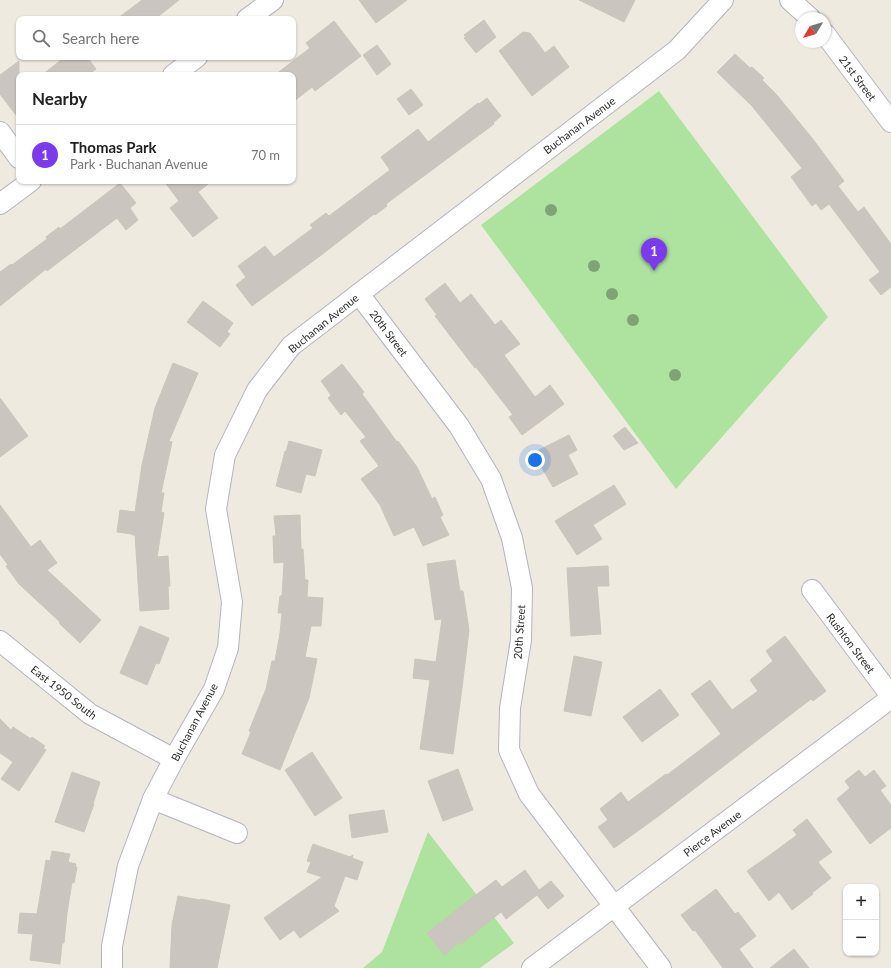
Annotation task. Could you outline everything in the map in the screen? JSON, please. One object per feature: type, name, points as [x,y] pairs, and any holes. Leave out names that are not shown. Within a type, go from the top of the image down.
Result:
[{"type":"street","points":[[251,16],[273,0]]},
{"type":"street","name":"Buchanan Avenue","points":[[112,968],[112,946],[128,866],[153,799],[214,689],[228,648],[232,602],[216,509],[225,455],[257,390],[291,346],[677,50],[723,0]]},
{"type":"street","points":[[790,0],[803,12]]},
{"type":"street","name":"21st Street","points":[[831,42],[891,122]]},
{"type":"street","points":[[177,72],[193,60]]},
{"type":"street","points":[[0,132],[16,154]]},
{"type":"street","points":[[0,204],[27,184]]},
{"type":"street","name":"20th Street","points":[[359,294],[459,426],[491,479],[512,538],[522,588],[521,640],[510,708],[509,750],[529,794],[661,968]]},
{"type":"street","name":"Rushton Street","points":[[812,590],[891,697]]},
{"type":"street","name":"East 1950 South","points":[[0,641],[90,714],[174,759]]},
{"type":"street","name":"Pierce Avenue","points":[[532,968],[891,697]]},
{"type":"street","points":[[153,799],[237,833]]},
{"type":"green space","points":[[659,91],[828,317],[676,489],[481,225]]},
{"type":"green space","points":[[428,832],[514,943],[480,968],[363,968],[382,952]]},
{"type":"building","points":[[142,0],[179,0],[159,16],[121,16]]},
{"type":"building","points":[[359,0],[407,0],[376,23]]},
{"type":"building","points":[[579,0],[635,0],[624,22]]},
{"type":"building","points":[[484,20],[496,37],[476,53],[464,38],[466,36],[464,35]]},
{"type":"building","points":[[334,21],[361,56],[315,91],[312,87],[296,100],[296,72],[279,72],[310,48],[306,43]]},
{"type":"building","points":[[523,32],[530,33],[545,53],[554,46],[569,67],[532,96],[499,51]]},
{"type":"building","points":[[377,45],[391,64],[377,75],[363,55]]},
{"type":"building","points":[[735,54],[750,68],[752,67],[764,78],[762,80],[776,94],[812,138],[844,181],[838,186],[858,212],[864,207],[891,244],[891,287],[881,295],[869,280],[880,272],[829,204],[821,210],[816,203],[812,206],[791,177],[802,168],[752,106],[717,72]]},
{"type":"building","points":[[61,60],[89,60],[96,69],[92,72],[46,72]]},
{"type":"building","points":[[19,61],[19,72],[16,72],[16,115],[0,94],[0,75]]},
{"type":"building","points":[[411,89],[423,105],[409,115],[397,99]]},
{"type":"building","points":[[487,98],[501,116],[493,123],[494,124],[386,204],[387,206],[375,215],[374,214],[252,306],[236,285],[246,277],[238,266],[265,246],[274,257],[313,228],[310,225],[326,213],[329,216],[390,170],[381,157],[418,129],[428,142],[478,103],[479,104]]},
{"type":"building","points":[[119,184],[121,184],[136,203],[130,208],[138,220],[126,230],[117,218],[47,271],[46,269],[0,306],[0,272],[47,239],[46,237],[59,227],[60,229]]},
{"type":"building","points":[[166,184],[208,184],[198,192],[218,218],[193,237],[170,208],[179,201]]},
{"type":"building","points":[[445,283],[460,303],[471,294],[495,325],[501,320],[520,344],[504,355],[535,397],[550,385],[564,404],[522,435],[509,417],[513,415],[435,316],[437,315],[425,299]]},
{"type":"building","points":[[203,301],[233,323],[227,332],[230,334],[220,347],[187,322]]},
{"type":"building","points":[[173,363],[198,373],[169,441],[172,442],[161,493],[164,493],[161,512],[164,513],[157,557],[168,556],[170,586],[168,586],[169,609],[140,611],[135,535],[117,532],[120,510],[135,512],[142,465],[155,408]]},
{"type":"building","points":[[342,364],[364,392],[362,394],[417,467],[432,499],[435,497],[443,515],[440,517],[449,535],[423,546],[414,527],[394,536],[380,505],[361,479],[379,466],[360,441],[366,437],[345,411],[341,415],[328,398],[331,395],[321,381]]},
{"type":"building","points":[[0,398],[28,436],[0,457]]},
{"type":"building","points":[[625,427],[638,443],[624,450],[613,436]]},
{"type":"building","points":[[569,435],[577,450],[568,455],[578,474],[553,487],[538,461],[541,460],[535,452]]},
{"type":"building","points":[[289,441],[322,450],[315,476],[306,474],[301,493],[276,486]]},
{"type":"building","points":[[614,485],[626,504],[593,525],[602,539],[577,555],[555,521]]},
{"type":"building","points":[[0,505],[31,547],[40,540],[57,563],[47,570],[101,620],[80,643],[19,584],[6,566],[8,565],[0,554]]},
{"type":"building","points":[[300,515],[301,549],[303,549],[305,580],[308,580],[307,597],[323,598],[321,626],[311,626],[305,657],[317,659],[309,698],[280,770],[242,754],[251,732],[249,731],[266,689],[272,661],[275,661],[280,633],[282,613],[278,613],[280,596],[282,596],[284,562],[274,563],[273,536],[276,536],[274,516]]},
{"type":"building","points":[[455,560],[460,591],[463,591],[469,630],[453,754],[420,749],[430,680],[413,678],[415,659],[436,662],[442,619],[435,620],[427,564]]},
{"type":"building","points":[[608,566],[609,586],[597,586],[601,634],[571,636],[567,568]]},
{"type":"building","points":[[140,626],[169,638],[159,664],[156,663],[147,685],[120,673]]},
{"type":"building","points":[[785,636],[826,691],[813,701],[811,699],[660,815],[614,848],[598,827],[608,820],[600,809],[621,792],[628,802],[666,774],[667,775],[721,734],[691,694],[710,680],[732,710],[758,691],[750,680],[773,661],[766,651]]},
{"type":"building","points":[[574,656],[602,662],[591,716],[564,711]]},
{"type":"building","points":[[660,689],[679,715],[642,742],[623,717]]},
{"type":"building","points":[[0,719],[11,730],[13,727],[45,746],[43,748],[46,750],[19,791],[1,779],[13,762],[0,753]]},
{"type":"building","points":[[312,752],[342,798],[315,816],[285,770]]},
{"type":"building","points":[[458,769],[473,810],[443,821],[428,781]]},
{"type":"building","points":[[859,770],[865,777],[874,770],[886,786],[880,790],[891,805],[891,828],[870,844],[837,799],[850,788],[845,781]]},
{"type":"building","points":[[72,772],[100,782],[84,832],[55,822]]},
{"type":"building","points":[[384,810],[388,832],[352,838],[349,815]]},
{"type":"building","points":[[807,819],[832,852],[818,862],[831,878],[792,910],[779,892],[769,901],[747,871],[797,835],[793,830]]},
{"type":"building","points":[[313,844],[350,857],[353,855],[352,858],[363,862],[357,880],[345,876],[334,906],[339,911],[300,938],[294,930],[280,940],[264,918],[322,877],[307,872],[311,862],[307,861]]},
{"type":"building","points":[[52,851],[70,854],[68,862],[76,864],[75,867],[77,867],[74,883],[72,882],[60,964],[30,960],[33,934],[18,933],[20,913],[37,914],[46,860],[50,861]]},
{"type":"building","points":[[525,870],[539,890],[551,881],[564,896],[548,909],[537,895],[506,919],[501,912],[461,944],[460,942],[444,955],[427,933],[496,880],[502,887]]},
{"type":"building","points":[[716,889],[735,914],[738,912],[756,936],[739,949],[753,968],[723,968],[695,930],[693,931],[681,915]]},
{"type":"building","points":[[178,896],[230,905],[217,968],[170,968],[172,925]]},
{"type":"building","points":[[794,949],[809,968],[770,968]]},
{"type":"place","name":"Thomas Park","points":[[654,271]]}]
